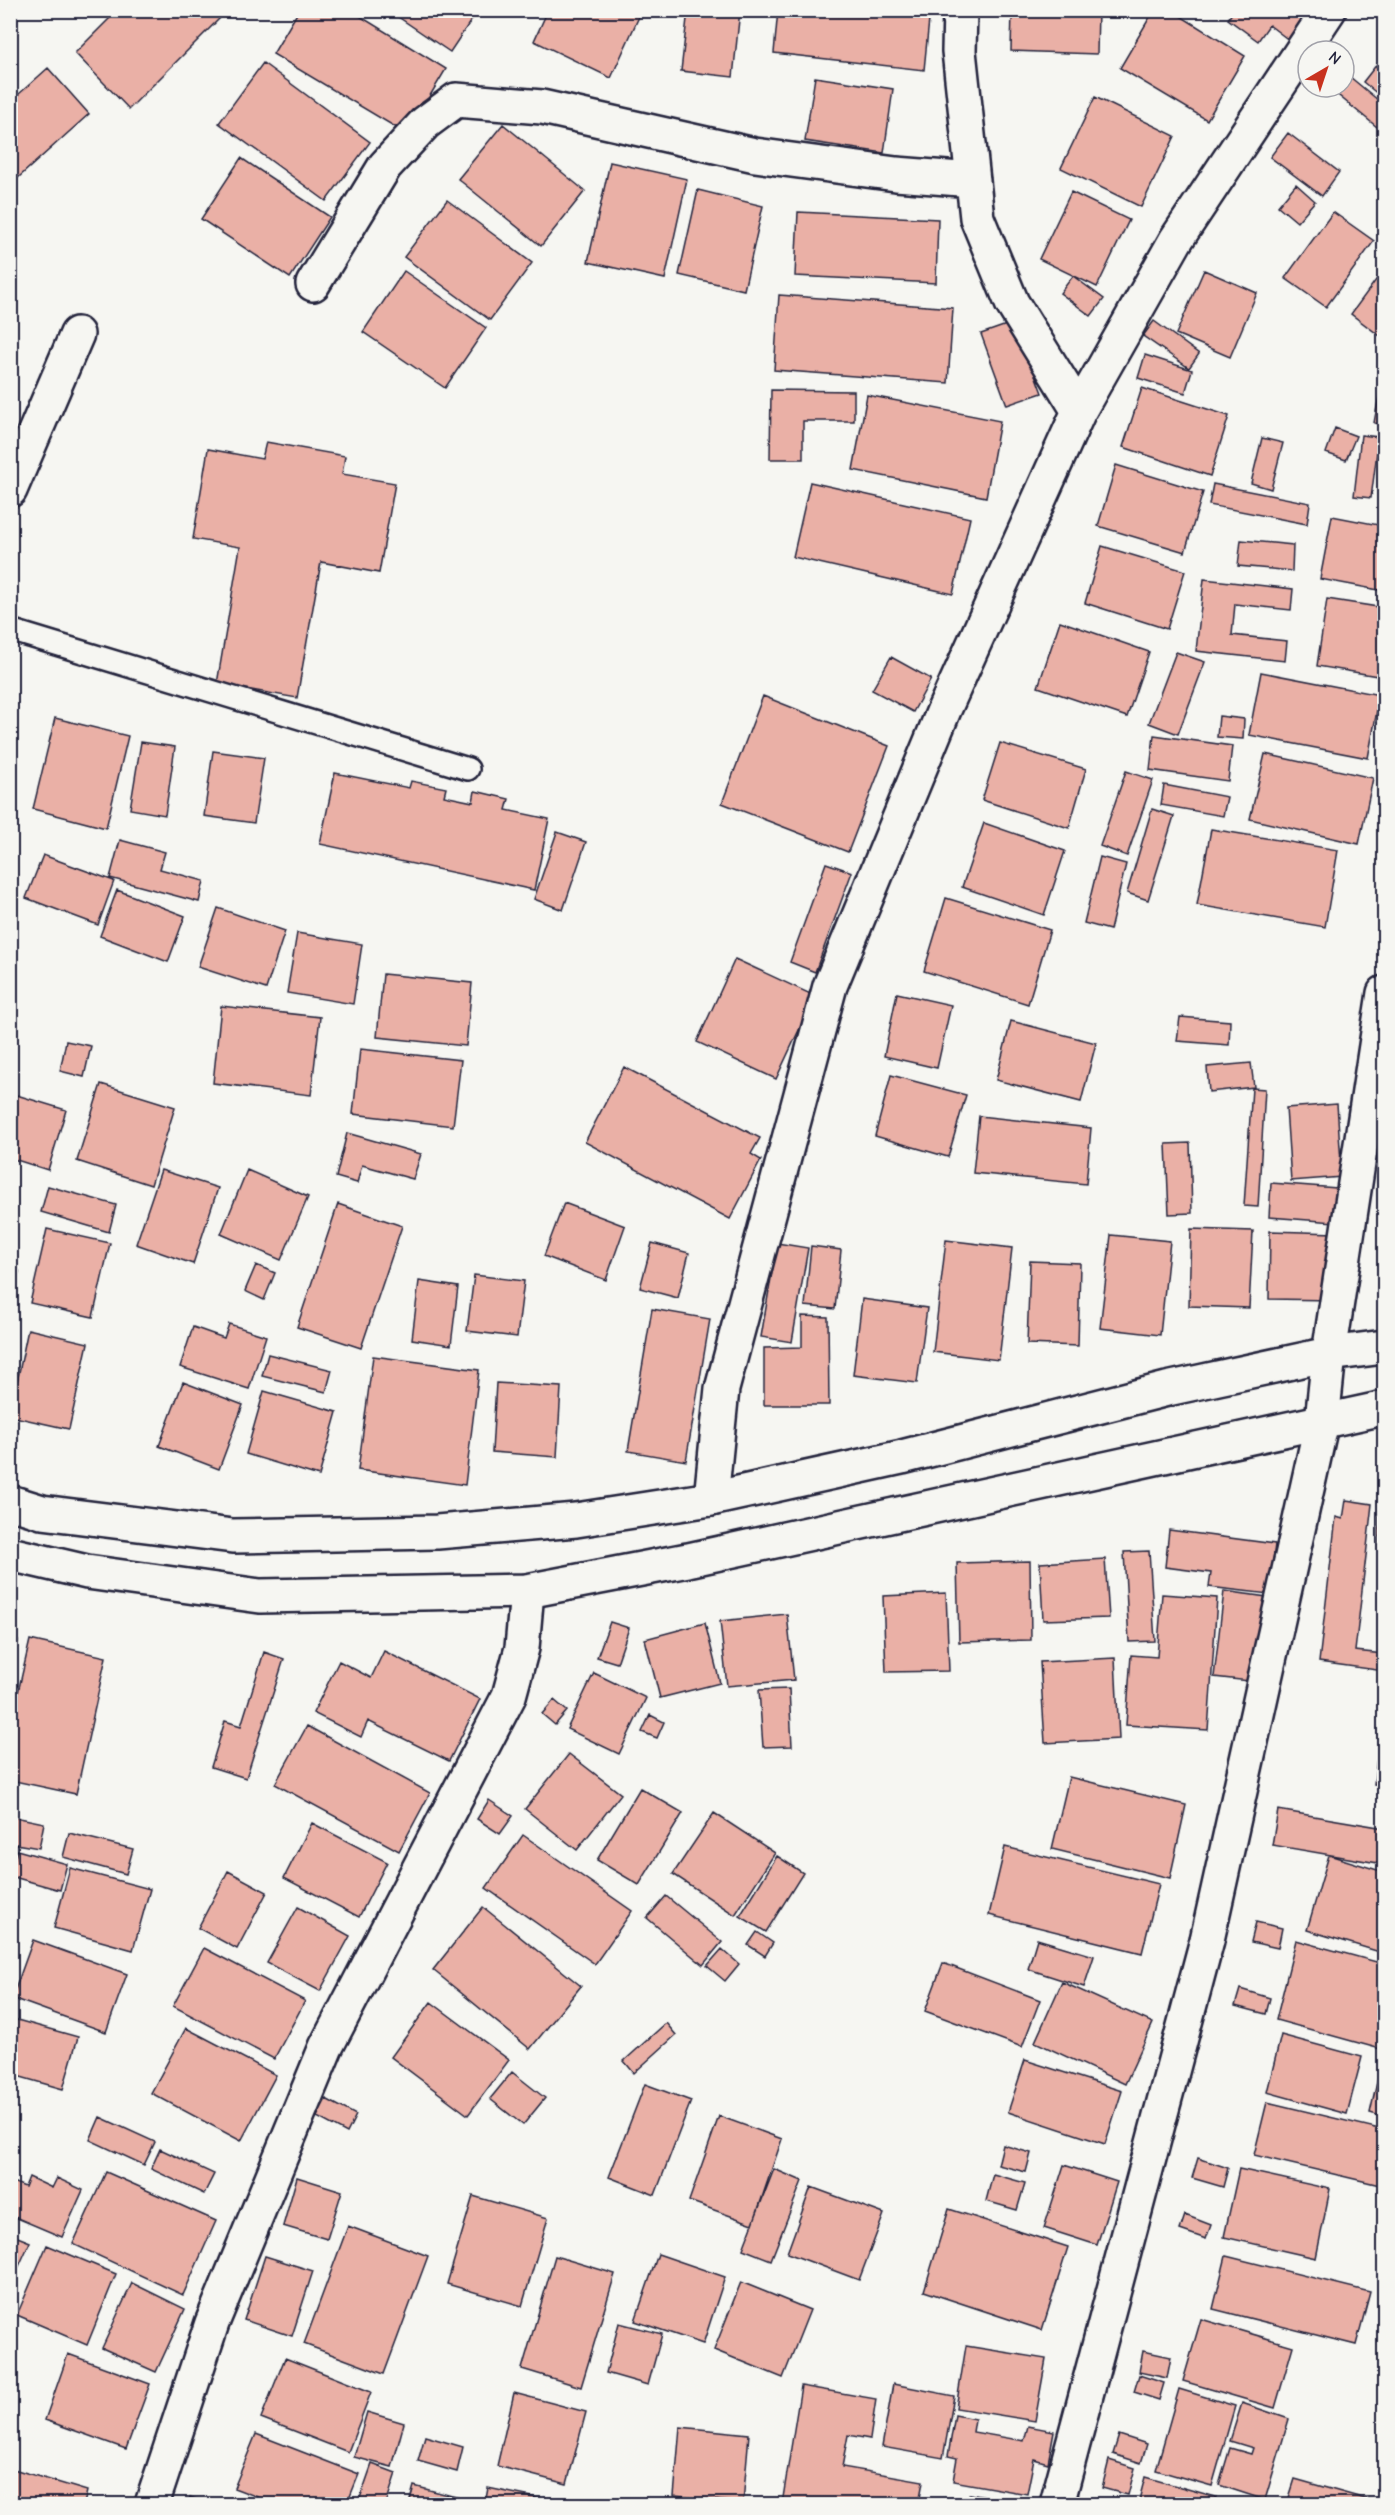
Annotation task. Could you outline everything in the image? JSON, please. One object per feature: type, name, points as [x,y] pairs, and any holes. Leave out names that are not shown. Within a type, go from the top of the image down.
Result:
[{"type":"street","points":[[960,10],[959,51],[977,218],[1012,303],[1079,411]]},
{"type":"street","points":[[711,1499],[722,1389],[830,986],[944,710],[1079,411],[1176,240],[1329,10]]},
{"type":"street","points":[[313,284],[385,166],[425,123],[456,100],[542,107],[755,155],[896,174],[974,180]]},
{"type":"street","points":[[10,490],[77,334]]},
{"type":"street","points":[[1056,2505],[1207,1940],[1322,1420],[1329,1354],[1384,993]]},
{"type":"street","points":[[10,1502],[42,1512],[233,1536],[437,1532],[576,1520],[711,1499],[902,1457],[1167,1389],[1329,1354],[1384,1347]]},
{"type":"street","points":[[10,1554],[87,1572],[260,1596],[527,1592],[688,1560],[1384,1408]]},
{"type":"street","points":[[152,2505],[212,2323],[326,2047],[509,1696],[522,1648],[527,1592]]},
{"type":"lane","points":[[10,630],[468,769]]},
{"type":"building","points":[[118,10],[228,10],[129,109],[75,53]]},
{"type":"building","points":[[299,10],[350,10],[446,69],[407,134],[273,54]]},
{"type":"building","points":[[388,10],[478,10],[450,52]]},
{"type":"building","points":[[548,10],[642,10],[611,78],[534,41]]},
{"type":"building","points":[[688,10],[740,10],[733,77],[681,71]]},
{"type":"building","points":[[778,10],[930,10],[924,70],[774,53]]},
{"type":"building","points":[[1012,10],[1098,10],[1097,54],[1011,51]]},
{"type":"building","points":[[1154,10],[1171,10],[1245,56],[1207,120],[1120,68]]},
{"type":"building","points":[[1234,10],[1318,10],[1294,44],[1269,25],[1258,41],[1228,19]]},
{"type":"building","points":[[263,63],[370,142],[326,201],[219,123]]},
{"type":"building","points":[[1377,64],[1384,70],[1384,99],[1363,82]]},
{"type":"building","points":[[48,68],[89,114],[10,185],[10,102]]},
{"type":"building","points":[[815,77],[893,89],[884,153],[805,141]]},
{"type":"building","points":[[1356,82],[1384,105],[1384,118],[1377,127],[1343,99],[1356,99]]},
{"type":"building","points":[[1095,97],[1175,136],[1141,207],[1061,168]]},
{"type":"building","points":[[503,124],[585,191],[541,246],[458,179]]},
{"type":"building","points":[[1288,133],[1339,172],[1322,196],[1270,157]]},
{"type":"building","points":[[241,158],[330,217],[290,278],[201,219]]},
{"type":"building","points":[[610,162],[687,179],[665,279],[588,262]]},
{"type":"building","points":[[1296,184],[1315,201],[1297,222],[1278,206]]},
{"type":"building","points":[[698,190],[763,206],[744,290],[679,275]]},
{"type":"building","points":[[1071,192],[1129,220],[1097,287],[1039,259]]},
{"type":"building","points":[[447,200],[532,263],[490,320],[404,257]]},
{"type":"building","points":[[798,212],[938,219],[936,283],[795,276]]},
{"type":"building","points":[[1333,212],[1374,241],[1326,307],[1285,278]]},
{"type":"building","points":[[1384,269],[1384,339],[1351,314]]},
{"type":"building","points":[[1204,270],[1257,293],[1230,357],[1176,334]]},
{"type":"building","points":[[404,271],[486,328],[445,388],[363,332]]},
{"type":"building","points":[[1073,276],[1104,299],[1091,316],[1060,293]]},
{"type":"building","points":[[779,295],[953,308],[948,383],[774,370]]},
{"type":"building","points":[[1154,321],[1199,354],[1189,368],[1143,336]]},
{"type":"building","points":[[1015,322],[1042,393],[1007,405],[981,334]]},
{"type":"building","points":[[1145,355],[1192,370],[1185,393],[1138,378]]},
{"type":"building","points":[[1384,369],[1384,425],[1374,423]]},
{"type":"building","points":[[1142,388],[1229,416],[1210,476],[1123,447]]},
{"type":"building","points":[[771,390],[854,391],[854,421],[803,421],[803,459],[770,459]]},
{"type":"building","points":[[867,395],[1000,421],[986,497],[853,470]]},
{"type":"building","points":[[1335,428],[1356,436],[1346,460],[1326,453]]},
{"type":"building","points":[[1361,435],[1379,437],[1371,498],[1354,496]]},
{"type":"building","points":[[1262,438],[1283,443],[1271,489],[1251,483]]},
{"type":"building","points":[[266,442],[345,456],[342,474],[395,483],[379,573],[321,562],[297,698],[217,684],[240,547],[193,539],[208,449],[262,459]]},
{"type":"building","points":[[1116,465],[1203,492],[1185,552],[1098,526]]},
{"type":"building","points":[[810,482],[970,518],[953,594],[793,557]]},
{"type":"building","points":[[1213,484],[1310,503],[1307,524],[1209,505]]},
{"type":"building","points":[[1332,516],[1384,526],[1384,591],[1320,579]]},
{"type":"building","points":[[1241,540],[1293,545],[1292,571],[1238,566]]},
{"type":"building","points":[[1102,546],[1185,571],[1167,629],[1085,603]]},
{"type":"building","points":[[1204,579],[1293,589],[1291,610],[1235,604],[1232,635],[1287,641],[1285,661],[1196,651]]},
{"type":"building","points":[[1327,599],[1384,608],[1384,677],[1317,666]]},
{"type":"building","points":[[1060,621],[1149,652],[1127,717],[1038,687]]},
{"type":"building","points":[[1176,652],[1205,662],[1178,734],[1149,723]]},
{"type":"building","points":[[891,657],[931,679],[913,712],[872,690]]},
{"type":"building","points":[[1261,672],[1380,695],[1368,758],[1249,735]]},
{"type":"building","points":[[763,696],[889,746],[848,852],[722,803]]},
{"type":"building","points":[[1219,716],[1244,719],[1243,739],[1217,737]]},
{"type":"building","points":[[55,718],[128,736],[106,828],[33,809]]},
{"type":"building","points":[[1154,735],[1232,746],[1228,781],[1150,770]]},
{"type":"building","points":[[141,742],[175,747],[165,815],[130,809]]},
{"type":"building","points":[[1000,743],[1086,769],[1069,828],[982,800]]},
{"type":"building","points":[[213,751],[264,758],[254,823],[204,816]]},
{"type":"building","points":[[1265,754],[1373,778],[1359,844],[1250,819]]},
{"type":"building","points":[[1126,771],[1153,780],[1127,856],[1100,846]]},
{"type":"building","points":[[335,773],[409,788],[411,781],[446,788],[444,796],[473,802],[475,791],[509,799],[506,810],[549,819],[534,890],[320,844]]},
{"type":"building","points":[[1164,785],[1227,797],[1223,816],[1161,805]]},
{"type":"building","points":[[1152,809],[1174,816],[1148,900],[1127,893]]},
{"type":"building","points":[[984,823],[1065,851],[1044,915],[962,887]]},
{"type":"building","points":[[1211,829],[1338,850],[1325,927],[1197,905]]},
{"type":"building","points":[[557,832],[586,842],[563,910],[534,899]]},
{"type":"building","points":[[120,840],[165,852],[160,869],[204,881],[199,902],[110,878]]},
{"type":"building","points":[[43,855],[114,881],[98,925],[26,898]]},
{"type":"building","points":[[1100,857],[1126,864],[1110,930],[1084,923]]},
{"type":"building","points":[[826,863],[852,872],[815,972],[790,962]]},
{"type":"building","points":[[117,890],[185,916],[168,962],[100,936]]},
{"type":"building","points":[[946,898],[1050,930],[1028,1004],[924,971]]},
{"type":"building","points":[[218,908],[285,931],[266,989],[198,967]]},
{"type":"building","points":[[297,933],[362,944],[353,1004],[287,993]]},
{"type":"building","points":[[735,959],[815,996],[776,1079],[697,1042]]},
{"type":"building","points":[[383,974],[472,983],[466,1046],[377,1037]]},
{"type":"building","points":[[897,993],[951,1005],[937,1068],[884,1056]]},
{"type":"building","points":[[221,1006],[320,1017],[311,1095],[213,1083]]},
{"type":"building","points":[[1180,1017],[1230,1021],[1229,1045],[1177,1041]]},
{"type":"building","points":[[1011,1021],[1096,1043],[1081,1102],[996,1080]]},
{"type":"building","points":[[66,1041],[91,1046],[84,1077],[60,1071]]},
{"type":"building","points":[[360,1049],[461,1060],[453,1126],[353,1114]]},
{"type":"building","points":[[1251,1063],[1254,1087],[1209,1092],[1207,1067]]},
{"type":"building","points":[[624,1067],[760,1138],[751,1154],[761,1160],[730,1219],[585,1142]]},
{"type":"building","points":[[891,1075],[966,1095],[948,1157],[875,1136]]},
{"type":"building","points":[[101,1084],[175,1107],[151,1185],[77,1161]]},
{"type":"building","points":[[1252,1088],[1265,1089],[1258,1207],[1244,1206]]},
{"type":"building","points":[[10,1093],[66,1110],[48,1170],[10,1158]]},
{"type":"building","points":[[1337,1104],[1342,1177],[1291,1181],[1286,1108]]},
{"type":"building","points":[[979,1116],[1091,1128],[1086,1184],[973,1173]]},
{"type":"building","points":[[347,1133],[421,1154],[413,1179],[362,1165],[357,1183],[336,1177]]},
{"type":"building","points":[[1190,1143],[1192,1213],[1169,1214],[1166,1144]]},
{"type":"building","points":[[161,1170],[218,1188],[193,1264],[136,1244]]},
{"type":"building","points":[[247,1170],[308,1197],[281,1260],[221,1234]]},
{"type":"building","points":[[1271,1183],[1337,1188],[1335,1222],[1269,1217]]},
{"type":"building","points":[[48,1186],[116,1205],[109,1232],[41,1212]]},
{"type":"building","points":[[564,1203],[625,1226],[606,1280],[544,1256]]},
{"type":"building","points":[[338,1204],[402,1226],[361,1348],[297,1327]]},
{"type":"building","points":[[47,1229],[110,1243],[93,1317],[30,1303]]},
{"type":"building","points":[[1191,1229],[1253,1231],[1249,1308],[1189,1306]]},
{"type":"building","points":[[1270,1231],[1335,1233],[1334,1300],[1269,1299]]},
{"type":"building","points":[[1111,1235],[1170,1241],[1160,1335],[1100,1328]]},
{"type":"building","points":[[946,1240],[1012,1248],[999,1360],[933,1352]]},
{"type":"building","points":[[652,1243],[689,1253],[678,1298],[640,1288]]},
{"type":"building","points":[[777,1243],[808,1248],[792,1342],[761,1337]]},
{"type":"building","points":[[811,1246],[841,1250],[835,1309],[805,1306]]},
{"type":"building","points":[[1030,1261],[1080,1263],[1078,1346],[1027,1344]]},
{"type":"building","points":[[256,1265],[275,1273],[264,1300],[245,1291]]},
{"type":"building","points":[[10,1269],[19,1271],[10,1314]]},
{"type":"building","points":[[474,1275],[524,1281],[517,1337],[467,1331]]},
{"type":"building","points":[[419,1281],[458,1287],[451,1345],[412,1339]]},
{"type":"building","points":[[862,1299],[927,1308],[917,1383],[853,1375]]},
{"type":"building","points":[[652,1309],[710,1319],[686,1461],[628,1451]]},
{"type":"building","points":[[802,1316],[828,1317],[829,1405],[764,1405],[764,1348],[802,1347]]},
{"type":"building","points":[[229,1324],[266,1336],[249,1389],[180,1367],[193,1327],[224,1338]]},
{"type":"building","points":[[28,1329],[88,1343],[69,1429],[10,1416]]},
{"type":"building","points":[[268,1354],[332,1370],[326,1392],[262,1376]]},
{"type":"building","points":[[373,1356],[479,1370],[465,1485],[358,1470]]},
{"type":"building","points":[[183,1382],[243,1405],[219,1469],[159,1446]]},
{"type":"building","points":[[496,1383],[561,1387],[557,1457],[492,1452]]},
{"type":"building","points":[[264,1391],[337,1412],[319,1476],[246,1454]]},
{"type":"building","points":[[1379,1490],[1384,1490],[1384,1616],[1379,1616]]},
{"type":"building","points":[[1346,1500],[1372,1504],[1355,1651],[1384,1654],[1384,1671],[1319,1662],[1336,1517],[1343,1519]]},
{"type":"building","points":[[1169,1530],[1275,1544],[1269,1594],[1209,1587],[1211,1573],[1165,1567]]},
{"type":"building","points":[[1149,1551],[1155,1641],[1129,1642],[1124,1552]]},
{"type":"building","points":[[1105,1559],[1109,1618],[1043,1620],[1040,1563]]},
{"type":"building","points":[[1030,1561],[1031,1640],[959,1642],[957,1563]]},
{"type":"building","points":[[1224,1591],[1267,1597],[1258,1682],[1214,1677]]},
{"type":"building","points":[[946,1593],[949,1671],[886,1672],[883,1596]]},
{"type":"building","points":[[1162,1594],[1217,1598],[1208,1730],[1126,1725],[1131,1655],[1157,1657]]},
{"type":"building","points":[[787,1614],[794,1680],[727,1686],[720,1621]]},
{"type":"building","points":[[610,1622],[629,1628],[617,1663],[597,1657]]},
{"type":"building","points":[[705,1623],[720,1683],[660,1698],[645,1639]]},
{"type":"building","points":[[10,1640],[18,1641],[10,1679]]},
{"type":"building","points":[[30,1640],[106,1657],[76,1794],[10,1780],[10,1727]]},
{"type":"building","points":[[384,1651],[480,1699],[449,1761],[368,1721],[361,1737],[313,1713],[339,1661],[371,1678]]},
{"type":"building","points":[[264,1652],[284,1659],[246,1778],[211,1767],[225,1721],[241,1726]]},
{"type":"building","points":[[1115,1658],[1119,1739],[1045,1743],[1040,1662]]},
{"type":"building","points":[[594,1673],[646,1698],[619,1754],[567,1729]]},
{"type":"building","points":[[789,1689],[792,1746],[763,1747],[759,1690]]},
{"type":"building","points":[[1384,1696],[1384,1785],[1374,1784]]},
{"type":"building","points":[[554,1700],[567,1711],[555,1725],[542,1714]]},
{"type":"building","points":[[650,1715],[664,1722],[657,1738],[642,1732]]},
{"type":"building","points":[[307,1726],[430,1793],[399,1851],[275,1784]]},
{"type":"building","points":[[569,1754],[621,1794],[577,1850],[525,1809]]},
{"type":"building","points":[[1069,1777],[1186,1805],[1170,1878],[1052,1849]]},
{"type":"building","points":[[640,1788],[683,1813],[639,1885],[597,1860]]},
{"type":"building","points":[[489,1800],[513,1816],[500,1834],[477,1819]]},
{"type":"building","points":[[1278,1810],[1384,1828],[1384,1864],[1272,1845]]},
{"type":"building","points":[[714,1813],[775,1853],[735,1915],[673,1874]]},
{"type":"building","points":[[10,1816],[44,1823],[39,1848],[10,1843]]},
{"type":"building","points":[[312,1823],[387,1862],[359,1917],[284,1878]]},
{"type":"building","points":[[69,1833],[133,1849],[126,1874],[63,1857]]},
{"type":"building","points":[[523,1835],[632,1911],[595,1964],[486,1888]]},
{"type":"building","points":[[1005,1847],[1159,1884],[1142,1953],[989,1915]]},
{"type":"building","points":[[17,1850],[67,1864],[60,1890],[10,1876]]},
{"type":"building","points":[[1329,1855],[1384,1872],[1383,1953],[1307,1930]]},
{"type":"building","points":[[777,1856],[803,1873],[766,1932],[740,1916]]},
{"type":"building","points":[[70,1868],[150,1889],[133,1950],[54,1928]]},
{"type":"building","points":[[228,1871],[267,1892],[237,1949],[198,1928]]},
{"type":"building","points":[[666,1896],[722,1942],[703,1965],[647,1918]]},
{"type":"building","points":[[298,1907],[350,1936],[320,1991],[267,1963]]},
{"type":"building","points":[[483,1907],[581,1986],[530,2049],[433,1970]]},
{"type":"building","points":[[1256,1922],[1282,1928],[1278,1948],[1251,1942]]},
{"type":"building","points":[[757,1932],[773,1943],[765,1956],[748,1945]]},
{"type":"building","points":[[1037,1939],[1094,1956],[1084,1987],[1028,1969]]},
{"type":"building","points":[[33,1940],[127,1974],[106,2032],[12,1998]]},
{"type":"building","points":[[1296,1940],[1384,1964],[1384,2050],[1276,2020]]},
{"type":"building","points":[[204,1948],[305,2001],[274,2059],[173,2006]]},
{"type":"building","points":[[722,1949],[739,1964],[725,1981],[707,1966]]},
{"type":"building","points":[[943,1963],[1040,2000],[1022,2047],[925,2011]]},
{"type":"building","points":[[1062,1982],[1153,2023],[1125,2084],[1035,2042]]},
{"type":"building","points":[[1240,1989],[1270,1998],[1266,2014],[1235,2006]]},
{"type":"building","points":[[431,2002],[509,2060],[468,2115],[391,2057]]},
{"type":"building","points":[[10,2018],[78,2037],[63,2089],[10,2074]]},
{"type":"building","points":[[666,2023],[676,2035],[634,2073],[624,2061]]},
{"type":"building","points":[[186,2028],[276,2075],[241,2141],[151,2093]]},
{"type":"building","points":[[1281,2035],[1362,2057],[1347,2114],[1267,2092]]},
{"type":"building","points":[[1025,2060],[1122,2091],[1105,2144],[1008,2112]]},
{"type":"building","points":[[1382,2060],[1384,2060],[1384,2117],[1370,2113]]},
{"type":"building","points":[[512,2072],[545,2098],[523,2125],[490,2099]]},
{"type":"building","points":[[645,2084],[691,2101],[655,2195],[609,2177]]},
{"type":"building","points":[[326,2099],[356,2115],[347,2133],[317,2117]]},
{"type":"building","points":[[1267,2102],[1384,2130],[1384,2186],[1254,2155]]},
{"type":"building","points":[[719,2116],[782,2139],[753,2224],[689,2201]]},
{"type":"building","points":[[100,2117],[155,2142],[144,2165],[90,2140]]},
{"type":"building","points":[[1003,2145],[1031,2153],[1026,2172],[998,2165]]},
{"type":"building","points":[[160,2149],[214,2174],[204,2194],[151,2169]]},
{"type":"building","points":[[1198,2158],[1228,2168],[1223,2187],[1192,2178]]},
{"type":"building","points":[[1064,2165],[1117,2182],[1097,2245],[1044,2228]]},
{"type":"building","points":[[774,2169],[802,2181],[771,2260],[743,2249]]},
{"type":"building","points":[[1239,2169],[1330,2189],[1316,2258],[1224,2237]]},
{"type":"building","points":[[106,2172],[216,2221],[183,2295],[73,2244]]},
{"type":"building","points":[[993,2174],[1025,2183],[1017,2210],[986,2201]]},
{"type":"building","points":[[29,2177],[52,2188],[57,2178],[83,2190],[62,2237],[10,2215],[10,2181],[25,2187]]},
{"type":"building","points":[[297,2177],[342,2191],[327,2239],[283,2226]]},
{"type":"building","points":[[811,2187],[884,2214],[859,2280],[787,2253]]},
{"type":"building","points":[[473,2196],[548,2218],[522,2306],[447,2284]]},
{"type":"building","points":[[949,2209],[1068,2247],[1042,2330],[924,2291]]},
{"type":"building","points":[[1185,2215],[1211,2225],[1206,2239],[1180,2230]]},
{"type":"building","points":[[348,2226],[428,2256],[384,2374],[304,2344]]},
{"type":"building","points":[[10,2234],[30,2242],[10,2286]]},
{"type":"building","points":[[47,2245],[116,2274],[87,2345],[17,2315]]},
{"type":"building","points":[[658,2254],[725,2277],[703,2344],[635,2321]]},
{"type":"building","points":[[265,2256],[313,2271],[292,2336],[244,2320]]},
{"type":"building","points":[[555,2256],[615,2274],[581,2387],[522,2369]]},
{"type":"building","points":[[1226,2256],[1370,2292],[1356,2345],[1213,2309]]},
{"type":"building","points":[[741,2282],[810,2310],[783,2378],[714,2350]]},
{"type":"building","points":[[132,2283],[185,2309],[156,2372],[102,2348]]},
{"type":"building","points":[[1382,2287],[1384,2287],[1384,2304],[1378,2302]]},
{"type":"building","points":[[1201,2319],[1293,2346],[1275,2408],[1183,2381]]},
{"type":"building","points":[[619,2323],[662,2334],[648,2385],[606,2373]]},
{"type":"building","points":[[966,2346],[1046,2359],[1035,2421],[956,2408]]},
{"type":"building","points":[[1143,2351],[1171,2357],[1167,2378],[1139,2372]]},
{"type":"building","points":[[68,2354],[150,2384],[126,2449],[45,2420]]},
{"type":"building","points":[[285,2358],[371,2392],[348,2452],[261,2418]]},
{"type":"building","points":[[1139,2375],[1164,2383],[1159,2400],[1134,2392]]},
{"type":"building","points":[[893,2384],[954,2396],[943,2458],[882,2447]]},
{"type":"building","points":[[801,2386],[876,2399],[870,2439],[848,2435],[842,2467],[923,2481],[919,2504],[782,2504]]},
{"type":"building","points":[[1179,2389],[1235,2406],[1212,2486],[1156,2470]]},
{"type":"building","points":[[514,2393],[586,2412],[567,2484],[497,2466]]},
{"type":"building","points":[[1242,2403],[1289,2419],[1265,2500],[1219,2485],[1230,2448],[1251,2454],[1253,2448],[1230,2441]]},
{"type":"building","points":[[367,2412],[404,2423],[392,2467],[354,2457]]},
{"type":"building","points":[[955,2415],[975,2419],[973,2432],[1024,2441],[1028,2426],[1054,2431],[1048,2463],[1034,2459],[1027,2494],[953,2481],[957,2458],[948,2456]]},
{"type":"building","points":[[680,2427],[749,2434],[743,2503],[674,2496]]},
{"type":"building","points":[[256,2434],[359,2474],[347,2504],[276,2504],[234,2488]]},
{"type":"building","points":[[1119,2435],[1147,2444],[1141,2463],[1113,2454]]},
{"type":"building","points":[[425,2436],[463,2447],[457,2472],[418,2461]]},
{"type":"building","points":[[1109,2460],[1135,2468],[1128,2495],[1102,2488]]},
{"type":"building","points":[[372,2464],[396,2473],[386,2504],[358,2504]]},
{"type":"building","points":[[10,2468],[87,2491],[84,2504],[10,2504]]},
{"type":"building","points":[[1145,2477],[1216,2497],[1214,2504],[1138,2504]]},
{"type":"building","points":[[1295,2479],[1380,2503],[1287,2504]]},
{"type":"building","points":[[414,2486],[475,2502],[474,2504],[409,2504]]},
{"type":"building","points":[[488,2488],[566,2504],[485,2504]]},
{"type":"building","points":[[969,2494],[1009,2501],[1008,2504],[967,2504]]},
{"type":"building","points":[[190,2497],[212,2504],[188,2504]]}]
